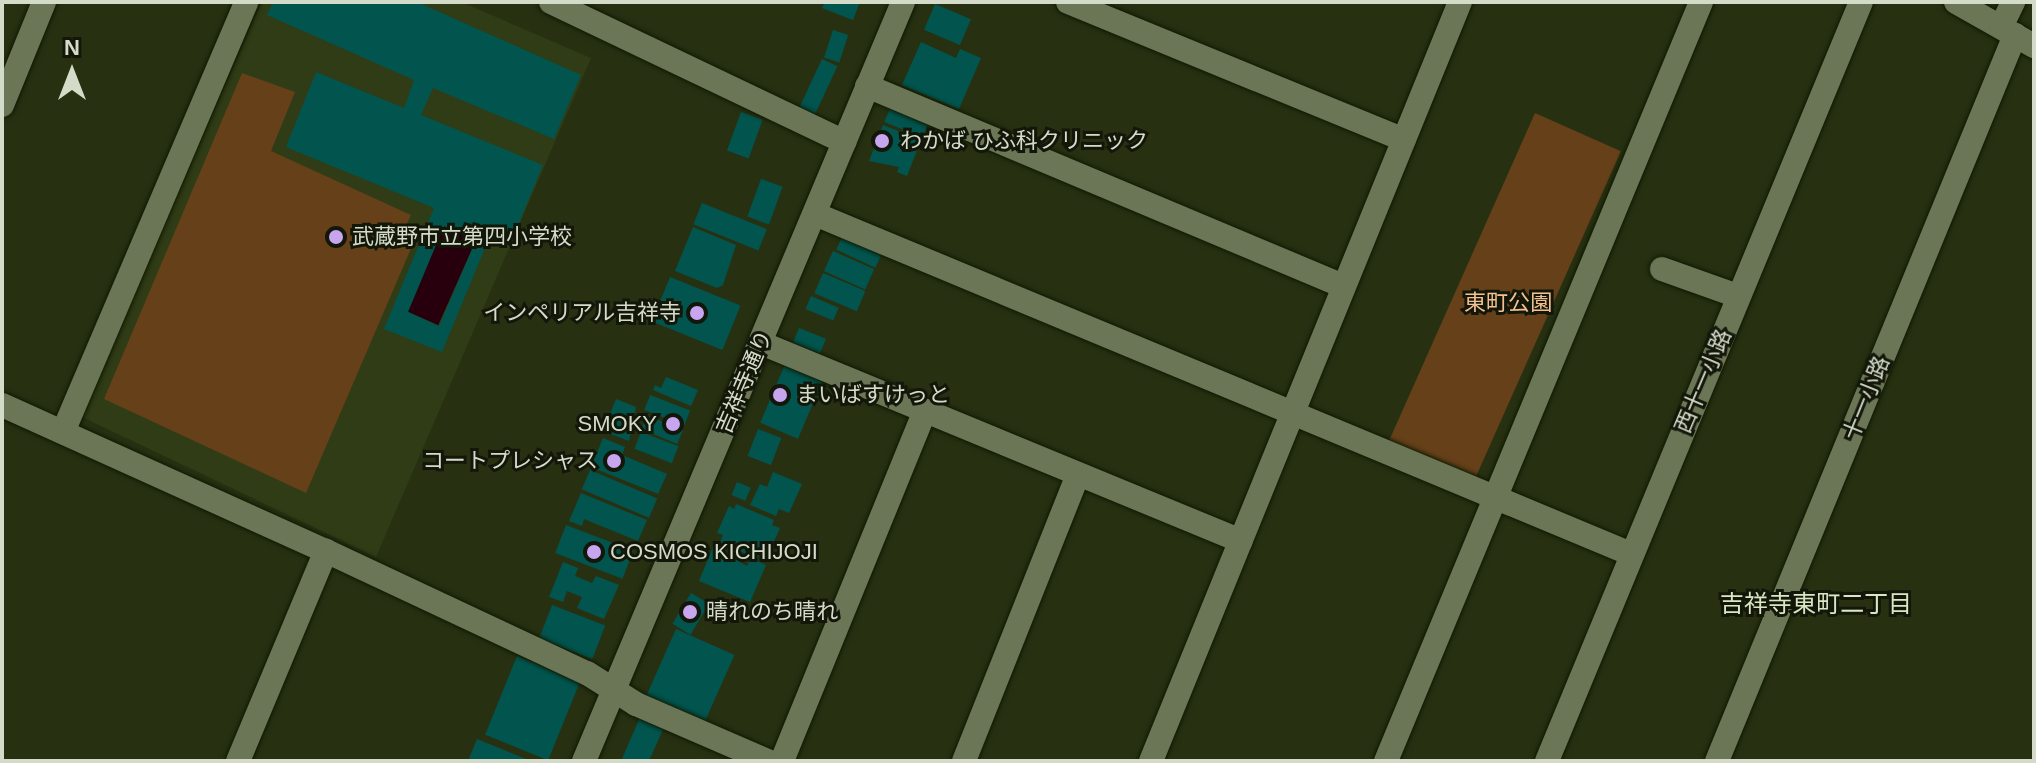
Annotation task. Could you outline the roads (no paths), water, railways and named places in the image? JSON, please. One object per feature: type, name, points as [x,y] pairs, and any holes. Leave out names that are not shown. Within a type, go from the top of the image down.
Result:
[{"type":"street","points":[[2,105],[44,2]]},
{"type":"street","points":[[63,432],[246,2]]},
{"type":"street","points":[[551,2],[844,142]]},
{"type":"street","name":"吉祥寺通り","points":[[584,761],[903,2]]},
{"type":"street","points":[[1068,2],[1404,140]]},
{"type":"street","points":[[1151,761],[1460,2]]},
{"type":"street","points":[[1386,761],[1701,2]]},
{"type":"street","name":"西十一小路","points":[[1547,761],[1861,2]]},
{"type":"street","points":[[1956,2],[2017,36]]},
{"type":"street","name":"十一小路","points":[[1717,761],[2017,36],[2013,2]]},
{"type":"street","points":[[867,86],[1343,286]]},
{"type":"street","points":[[815,214],[1631,554]]},
{"type":"street","points":[[1662,269],[1738,296]]},
{"type":"street","points":[[761,343],[1241,541]]},
{"type":"street","points":[[2,405],[326,551],[768,761]]},
{"type":"street","points":[[782,761],[925,411]]},
{"type":"street","points":[[964,761],[1078,475]]},
{"type":"street","points":[[238,761],[326,551]]},
{"type":"place","name":"わかば ひふ科クリニック","points":[[882,141]]},
{"type":"place","name":"武蔵野市立第四小学校","points":[[336,237]]},
{"type":"place","name":"インペリアル吉祥寺","points":[[697,313]]},
{"type":"place","name":"まいばすけっと","points":[[780,395]]},
{"type":"place","name":"SMOKY","points":[[673,424]]},
{"type":"place","name":"コートプレシャス","points":[[614,461]]},
{"type":"place","name":"COSMOS KICHIJOJI","points":[[594,552]]},
{"type":"place","name":"晴れのち晴れ","points":[[690,612]]},
{"type":"district","name":"吉祥寺東町二丁目","points":[[1816,604]]},
{"type":"park label","name":"東町公園","points":[[1508,303]]}]
